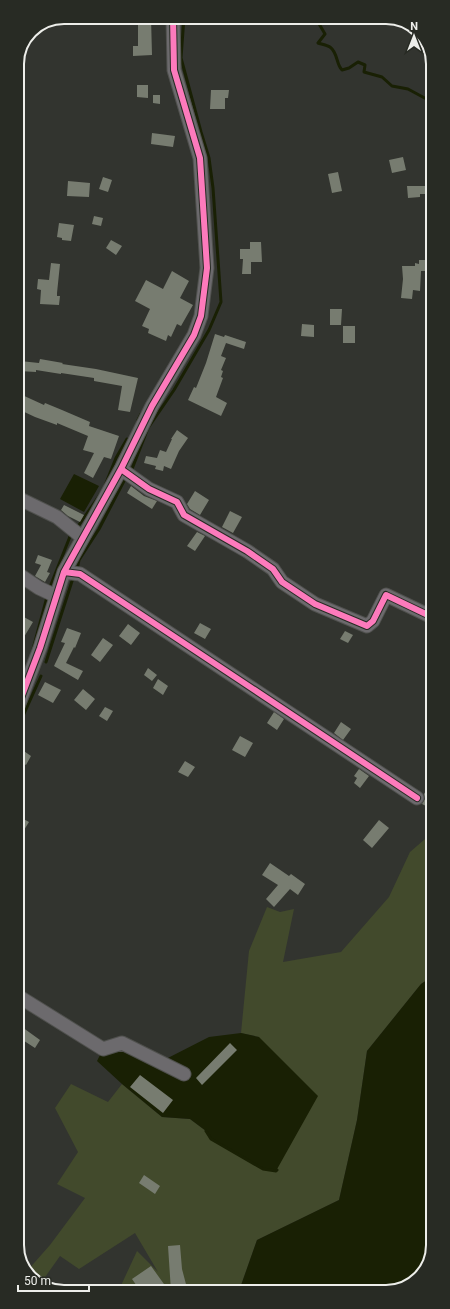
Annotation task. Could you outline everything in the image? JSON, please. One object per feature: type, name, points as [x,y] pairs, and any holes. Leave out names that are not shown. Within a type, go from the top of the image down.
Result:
[{"type":"street","points":[[24,690],[40,648],[64,572],[121,469],[152,406],[195,333],[202,316],[207,268],[200,158],[174,70],[173,24]]},
{"type":"street","points":[[121,469],[149,488],[177,502],[184,515],[247,551],[273,569],[282,582],[315,604],[366,626],[373,621],[386,595],[426,614]]},
{"type":"street","points":[[24,501],[56,517],[83,538]]},
{"type":"street","points":[[64,572],[80,574],[417,798]]},
{"type":"street","points":[[24,578],[39,588],[56,596]]},
{"type":"street","points":[[24,1000],[103,1049],[122,1043],[184,1074]]},
{"type":"shaded area","points":[[74,474],[99,486],[84,512],[60,499]]},
{"type":"shaded area","points":[[426,838],[426,981],[421,984],[367,1051],[357,1120],[339,1200],[257,1240],[241,1285],[121,1285],[137,1251],[158,1272],[135,1233],[79,1269],[60,1256],[43,1280],[40,1277],[31,1267],[50,1245],[85,1198],[57,1184],[78,1152],[55,1108],[71,1084],[108,1102],[122,1084],[162,1117],[190,1119],[206,1131],[211,1139],[263,1169],[259,1037],[241,1033],[249,951],[267,907],[280,912],[294,909],[283,962],[341,952],[389,897],[410,852]]},
{"type":"shaded area","points":[[426,981],[426,1250],[422,1263],[408,1278],[391,1285],[241,1285],[257,1240],[339,1200],[357,1120],[367,1051],[421,984]]},
{"type":"shaded area","points":[[241,1033],[259,1037],[318,1096],[276,1171],[263,1169],[211,1139],[206,1131],[190,1119],[162,1117],[97,1061],[103,1049],[122,1043],[160,1062],[209,1037]]},
{"type":"building","points":[[138,24],[151,24],[152,55],[133,56],[133,46],[138,46]]},
{"type":"building","points":[[137,85],[148,85],[148,98],[137,97]]},
{"type":"building","points":[[211,90],[229,90],[228,98],[225,98],[225,109],[210,109]]},
{"type":"building","points":[[153,95],[160,95],[160,104],[153,103]]},
{"type":"building","points":[[152,133],[175,136],[173,147],[151,144]]},
{"type":"building","points":[[403,157],[406,170],[392,173],[389,160]]},
{"type":"building","points":[[338,172],[342,191],[332,193],[328,174]]},
{"type":"building","points":[[103,177],[112,180],[108,192],[99,189]]},
{"type":"building","points":[[68,181],[90,183],[89,197],[67,196]]},
{"type":"building","points":[[407,186],[426,186],[426,194],[420,194],[420,197],[408,198]]},
{"type":"building","points":[[94,216],[103,218],[101,226],[92,224]]},
{"type":"building","points":[[59,223],[74,225],[71,241],[62,240],[62,238],[57,237]]},
{"type":"building","points":[[111,240],[122,246],[116,255],[106,248]]},
{"type":"building","points":[[250,242],[261,242],[262,262],[251,262],[251,274],[242,274],[243,259],[240,259],[240,249],[250,249]]},
{"type":"building","points":[[419,260],[426,260],[426,271],[421,271],[420,291],[413,290],[412,299],[401,298],[403,279],[402,266],[415,266],[415,263],[419,264]]},
{"type":"building","points":[[51,263],[60,264],[57,293],[57,296],[60,296],[59,305],[40,304],[41,290],[37,289],[38,279],[49,280]]},
{"type":"building","points":[[172,271],[189,281],[180,298],[193,305],[181,326],[177,324],[171,337],[168,335],[166,341],[148,333],[149,329],[142,326],[150,309],[135,301],[146,280],[163,289]]},
{"type":"building","points":[[330,309],[342,309],[341,325],[330,325]]},
{"type":"building","points":[[302,324],[314,325],[314,337],[301,336]]},
{"type":"building","points":[[343,326],[355,326],[355,343],[343,343]]},
{"type":"building","points":[[215,334],[224,337],[225,335],[246,342],[244,349],[226,343],[221,356],[226,358],[221,370],[223,371],[221,377],[223,378],[216,397],[227,403],[221,416],[188,400],[194,387],[196,388]]},
{"type":"building","points":[[40,359],[138,378],[130,412],[118,410],[122,386],[94,381],[94,378],[61,373],[36,370],[36,372],[24,371],[24,361],[39,363]]},
{"type":"building","points":[[24,396],[90,422],[89,426],[119,436],[111,459],[104,457],[93,478],[84,473],[94,453],[83,450],[88,436],[57,423],[57,425],[24,412]]},
{"type":"building","points":[[177,430],[188,438],[179,451],[171,469],[164,466],[163,471],[155,469],[156,466],[144,463],[146,456],[157,458],[160,450],[166,452],[171,439]]},
{"type":"building","points":[[131,486],[144,496],[157,501],[152,509],[127,493]]},
{"type":"building","points":[[195,491],[209,500],[200,515],[190,509],[187,504]]},
{"type":"building","points":[[64,505],[84,515],[80,522],[68,516],[61,510]]},
{"type":"building","points":[[230,511],[242,517],[233,533],[222,527]]},
{"type":"building","points":[[197,532],[205,536],[195,551],[187,546]]},
{"type":"building","points":[[38,555],[52,560],[47,572],[50,573],[45,582],[35,576],[41,565],[35,563]]},
{"type":"building","points":[[24,617],[33,622],[24,637]]},
{"type":"building","points":[[200,623],[211,629],[205,639],[194,633]]},
{"type":"building","points":[[128,624],[140,633],[131,645],[119,636]]},
{"type":"building","points":[[67,628],[81,633],[75,648],[74,647],[66,663],[83,671],[78,680],[54,666],[65,643],[61,642]]},
{"type":"building","points":[[345,631],[353,635],[348,643],[340,639]]},
{"type":"building","points":[[103,638],[113,645],[100,662],[91,655]]},
{"type":"building","points":[[148,668],[157,675],[152,681],[144,675]]},
{"type":"building","points":[[158,679],[168,686],[163,695],[153,688]]},
{"type":"building","points":[[45,682],[61,690],[53,703],[38,695]]},
{"type":"building","points":[[83,689],[95,699],[86,710],[74,700]]},
{"type":"building","points":[[105,707],[113,711],[107,721],[99,716]]},
{"type":"building","points":[[274,712],[284,719],[277,730],[267,723]]},
{"type":"building","points":[[341,722],[351,729],[343,740],[334,733]]},
{"type":"building","points":[[240,736],[253,743],[245,757],[232,750]]},
{"type":"building","points":[[24,751],[31,756],[26,765],[24,764]]},
{"type":"building","points":[[185,761],[195,767],[188,777],[178,772]]},
{"type":"building","points":[[359,769],[369,776],[360,788],[354,783],[357,778],[354,776]]},
{"type":"building","points":[[426,790],[426,806],[422,804],[425,799],[424,794]]},
{"type":"building","points":[[24,819],[29,822],[24,830]]},
{"type":"building","points":[[379,820],[389,828],[372,848],[363,840]]},
{"type":"building","points":[[270,863],[289,876],[291,874],[305,884],[298,895],[290,889],[274,907],[266,899],[278,885],[262,875]]},
{"type":"building","points":[[24,1028],[40,1040],[35,1048],[24,1041]]},
{"type":"building","points":[[230,1043],[237,1050],[202,1085],[196,1078]]},
{"type":"building","points":[[140,1075],[173,1100],[163,1113],[130,1087]]},
{"type":"building","points":[[144,1175],[160,1186],[155,1194],[139,1183]]},
{"type":"building","points":[[180,1245],[182,1269],[186,1285],[171,1285],[168,1246]]},
{"type":"building","points":[[151,1266],[165,1285],[136,1285],[132,1279]]},
{"type":"waterway","points":[[132,469],[148,428],[174,390],[209,330],[221,302],[213,188],[209,158],[181,58],[183,24]]},
{"type":"waterway","points":[[319,24],[325,34],[318,43],[329,46],[333,49],[342,70],[349,68],[358,62],[365,65],[364,72],[382,77],[392,86],[408,89],[426,99]]},
{"type":"waterway","points":[[138,420],[141,414]]},
{"type":"waterway","points":[[106,483],[116,458],[127,439]]},
{"type":"waterway","points":[[77,570],[79,560],[99,529],[125,479]]},
{"type":"waterway","points":[[79,525],[101,493]]},
{"type":"waterway","points":[[50,587],[71,534]]},
{"type":"waterway","points":[[46,662],[73,578]]},
{"type":"waterway","points":[[32,653],[47,597]]},
{"type":"waterway","points":[[24,714],[41,676]]},
{"type":"waterway","points":[[206,1131],[211,1139],[263,1169],[277,1170]]},
{"type":"cycle path","points":[[24,690],[40,648],[64,572],[121,469],[152,406],[194,335],[201,316],[207,268],[200,158],[174,70],[173,24]]},
{"type":"cycle path","points":[[121,469],[149,489],[177,502],[184,515],[247,551],[273,569],[282,582],[315,604],[367,626],[373,621],[386,595],[426,614]]},
{"type":"cycle path","points":[[64,572],[80,574],[417,798]]}]
